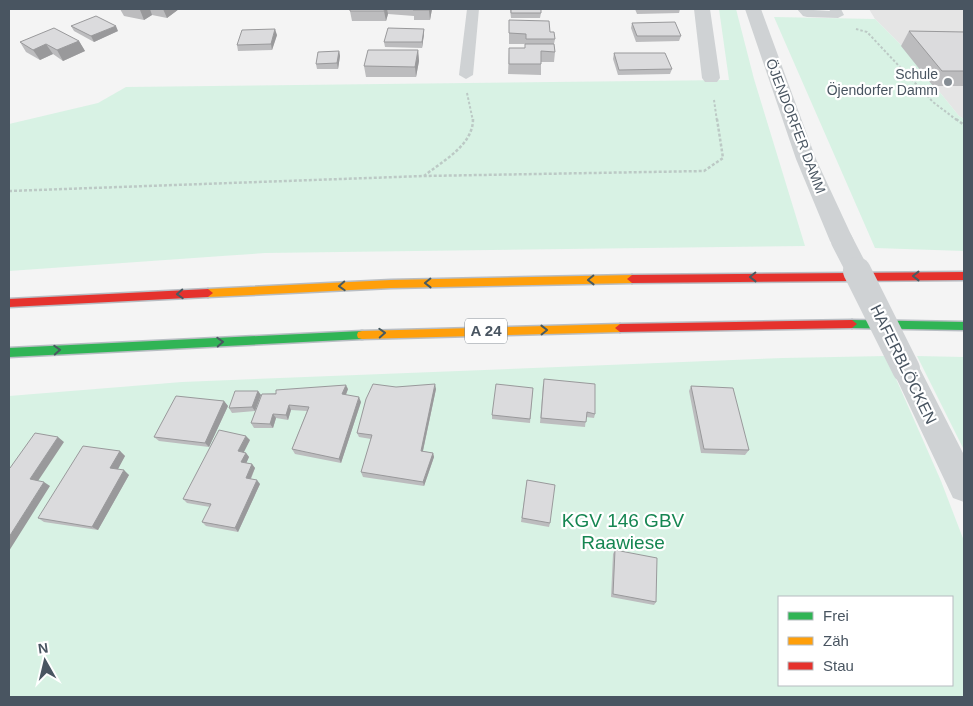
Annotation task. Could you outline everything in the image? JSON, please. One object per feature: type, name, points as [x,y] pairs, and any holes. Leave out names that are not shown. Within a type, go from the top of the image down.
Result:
[{"type":"highway","points":[[9,303],[391,284],[784,276],[964,276]]},
{"type":"highway","name":"A 24","points":[[9,353],[392,333],[816,324],[964,326]]},
{"type":"street","points":[[702,9],[711,78]]},
{"type":"street","name":"ÖJENDORFER DAMM","points":[[753,9],[806,159],[842,241]]},
{"type":"street","name":"HAFERBLÖCKEN","points":[[842,241],[964,487]]},
{"type":"lane","points":[[466,75],[473,9]]},
{"type":"lane","points":[[803,9],[806,14],[838,15],[835,9]]},
{"type":"path","points":[[849,29],[867,32],[933,102],[964,125]]},
{"type":"path","points":[[424,176],[464,143],[472,133],[474,120],[467,103],[466,75]]},
{"type":"path","points":[[9,191],[424,176],[704,170],[723,158],[711,78]]},
{"type":"shaded area","name":"Schule Öjendorfer Damm","points":[[869,9],[964,9],[964,119],[959,116],[904,48],[875,19]]},
{"type":"green space","points":[[719,9],[736,9],[754,79],[805,246],[265,253],[9,271],[9,124],[98,103],[126,87],[729,80]]},
{"type":"green space","points":[[774,17],[875,19],[904,48],[959,116],[964,119],[964,251],[875,248]]},
{"type":"green space","name":"KGV 146 GBV Raawiese","points":[[886,356],[941,481],[964,541],[964,697],[9,697],[9,396],[182,382],[783,358]]},
{"type":"green space","points":[[917,356],[964,357],[964,450]]},
{"type":"building","points":[[350,9],[385,9],[384,11],[350,11]]},
{"type":"building","points":[[429,9],[429,10],[413,10]]},
{"type":"building","points":[[511,9],[541,9],[541,13],[511,13]]},
{"type":"building","points":[[96,16],[116,26],[91,36],[71,26]]},
{"type":"building","points":[[509,20],[549,21],[550,32],[554,32],[555,39],[526,39],[526,34],[509,33]]},
{"type":"building","points":[[675,22],[681,36],[637,36],[632,23]]},
{"type":"building","points":[[54,28],[79,41],[57,50],[46,44],[33,50],[20,42]]},
{"type":"building","points":[[388,28],[424,29],[422,42],[384,42]]},
{"type":"building","points":[[275,29],[271,44],[237,45],[242,30]]},
{"type":"building","points":[[909,31],[964,32],[964,71],[942,71]]},
{"type":"building","points":[[525,44],[554,44],[555,52],[541,51],[541,64],[509,64],[509,48],[525,48]]},
{"type":"building","points":[[368,50],[418,50],[415,67],[364,66]]},
{"type":"building","points":[[339,51],[337,63],[316,64],[318,52]]},
{"type":"building","points":[[614,53],[665,53],[672,69],[619,70]]},
{"type":"building","points":[[544,379],[595,384],[595,414],[587,412],[586,422],[541,418]]},
{"type":"building","points":[[373,384],[396,387],[435,384],[421,451],[433,453],[423,482],[361,472],[372,435],[357,433],[366,399]]},
{"type":"building","points":[[496,384],[533,388],[530,419],[492,415]]},
{"type":"building","points":[[346,385],[342,394],[359,397],[339,459],[292,449],[309,407],[289,405],[286,415],[273,414],[270,424],[251,423],[262,394],[276,394],[276,390]]},
{"type":"building","points":[[691,386],[733,388],[749,450],[704,449]]},
{"type":"building","points":[[235,391],[258,391],[252,407],[229,408]]},
{"type":"building","points":[[176,396],[224,401],[205,443],[154,437]]},
{"type":"building","points":[[219,430],[246,436],[238,451],[246,453],[241,462],[252,464],[246,478],[257,480],[235,528],[202,522],[211,504],[183,499]]},
{"type":"building","points":[[35,433],[58,437],[30,479],[44,482],[9,537],[9,468]]},
{"type":"building","points":[[83,446],[120,451],[110,468],[124,470],[92,527],[38,518]]},
{"type":"building","points":[[527,480],[555,485],[550,523],[522,518]]},
{"type":"building","points":[[615,550],[657,558],[656,602],[613,594]]},
{"type":"traffic: fast","points":[[852,324],[964,326]]},
{"type":"traffic: fast","points":[[9,353],[362,335]]},
{"type":"traffic: slow","points":[[208,293],[391,284],[632,279]]},
{"type":"traffic: slow","points":[[362,335],[620,328]]},
{"type":"traffic: jam","points":[[632,279],[964,276]]},
{"type":"traffic: jam","points":[[9,303],[208,293]]},
{"type":"traffic: jam","points":[[620,328],[852,324]]},
{"type":"place","name":"Schule Öjendorfer Damm","points":[[948,82]]}]
